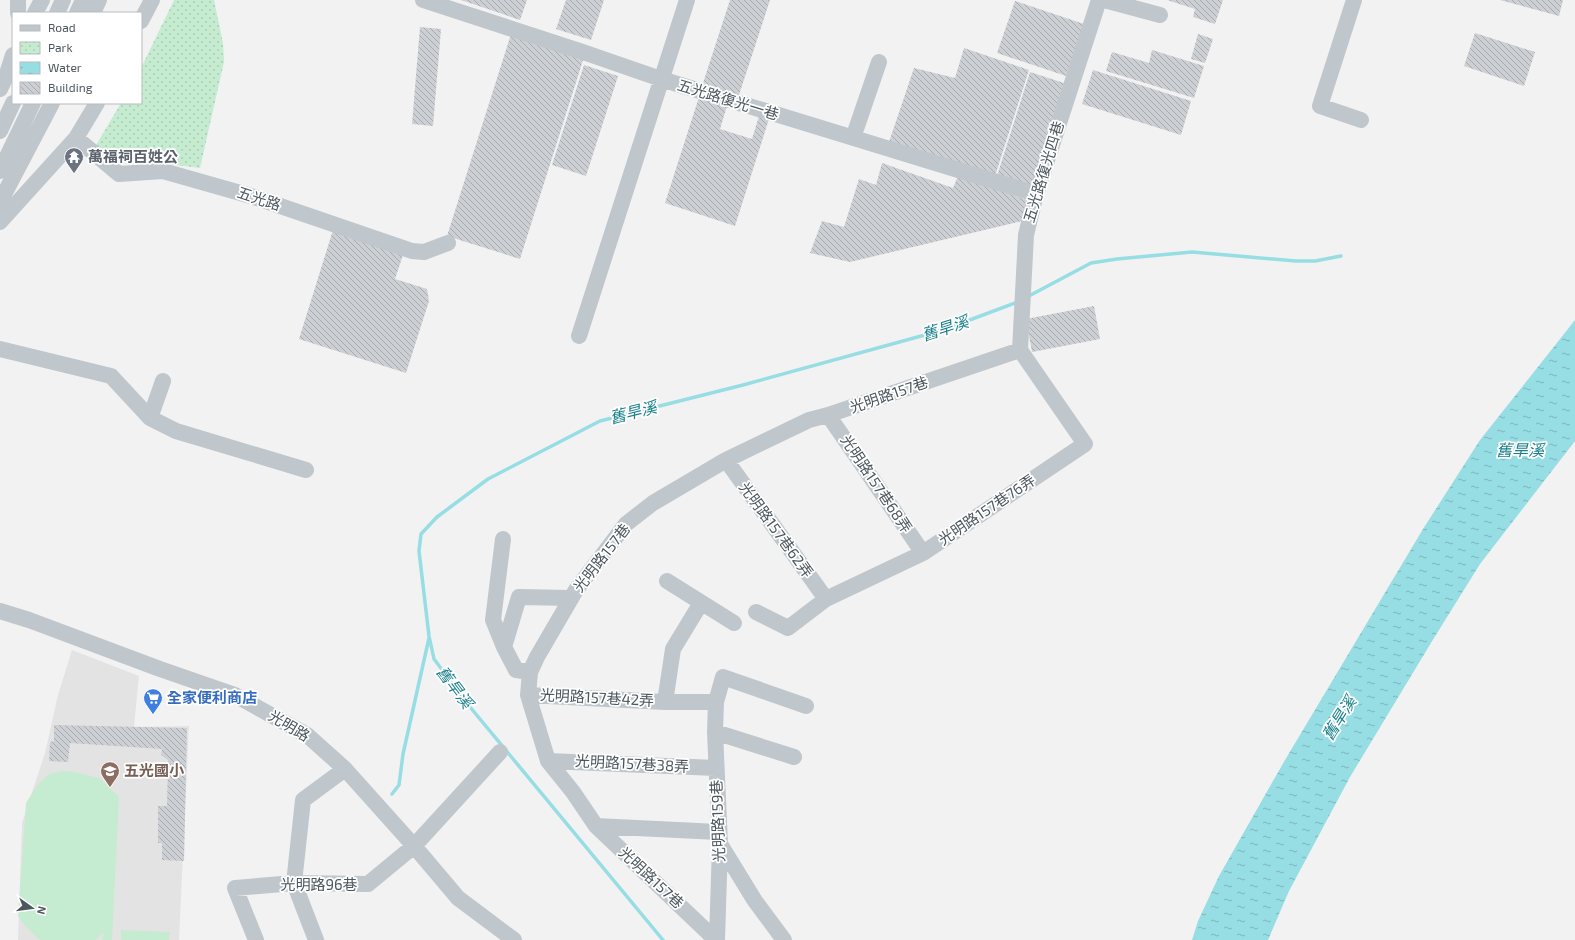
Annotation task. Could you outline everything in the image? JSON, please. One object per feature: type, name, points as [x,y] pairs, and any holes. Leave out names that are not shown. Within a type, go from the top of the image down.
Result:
[{"type":"street","points":[[18,0],[18,12]]},
{"type":"street","points":[[36,12],[42,0]]},
{"type":"street","points":[[57,12],[63,0]]},
{"type":"street","points":[[77,12],[83,0]]},
{"type":"street","points":[[93,12],[99,0]]},
{"type":"street","points":[[142,19],[152,0]]},
{"type":"street","name":"五光路復光一巷","points":[[423,0],[572,48],[660,79],[1036,194]]},
{"type":"street","points":[[579,336],[660,79],[687,0]]},
{"type":"street","name":"五光路復光四巷","points":[[1020,350],[1026,235],[1036,194],[1099,0]]},
{"type":"street","points":[[1104,0],[1160,15]]},
{"type":"street","points":[[1354,0],[1320,106],[1361,120]]},
{"type":"street","points":[[0,81],[12,57]]},
{"type":"street","points":[[0,89],[12,58]]},
{"type":"street","points":[[853,138],[879,62]]},
{"type":"street","points":[[0,131],[14,104]]},
{"type":"street","points":[[0,171],[33,104]]},
{"type":"street","points":[[0,202],[51,104]]},
{"type":"street","points":[[0,222],[76,138],[96,104]]},
{"type":"street","name":"五光路","points":[[76,138],[119,174],[163,171],[251,196],[412,250],[424,252],[448,243]]},
{"type":"street","points":[[0,349],[111,376],[150,418],[176,431],[306,470]]},
{"type":"street","name":"光明路157巷","points":[[717,940],[596,826],[573,792],[548,761],[528,695],[530,672],[537,656],[571,598],[626,524],[653,503],[726,460],[809,420],[828,416],[1020,350]]},
{"type":"street","name":"光明路157巷76弄","points":[[756,612],[788,628],[826,599],[923,553],[1085,444],[1020,350]]},
{"type":"street","points":[[150,418],[163,381]]},
{"type":"street","name":"光明路157巷68弄","points":[[828,416],[923,553]]},
{"type":"street","name":"光明路157巷62弄","points":[[726,460],[826,599]]},
{"type":"street","points":[[503,539],[493,620],[504,647],[516,670],[530,672]]},
{"type":"street","points":[[667,581],[734,623]]},
{"type":"street","points":[[504,647],[519,597],[571,598]]},
{"type":"street","name":"光明路157巷42弄","points":[[665,702],[673,649],[701,603]]},
{"type":"street","name":"光明路","points":[[0,611],[29,620],[160,669],[235,695],[307,735],[344,769],[414,846],[458,898],[514,940]]},
{"type":"street","name":"光明路159巷","points":[[717,940],[719,838],[715,732],[716,702],[722,677],[806,706]]},
{"type":"street","name":"光明路157巷42弄","points":[[528,695],[665,702],[716,702]]},
{"type":"street","points":[[715,732],[794,757]]},
{"type":"street","name":"光明路96巷","points":[[256,940],[235,888],[294,883],[368,884],[414,846],[500,752]]},
{"type":"street","name":"光明路157巷38弄","points":[[548,761],[716,768]]},
{"type":"street","points":[[316,940],[294,883],[303,800],[344,769]]},
{"type":"street","points":[[596,826],[719,838],[755,902],[784,940]]},
{"type":"shaded area","name":"五光國小","points":[[72,650],[139,676],[134,727],[189,726],[179,940],[18,940],[22,823],[45,753],[58,695]]},
{"type":"green space","points":[[174,0],[214,0],[223,43],[224,62],[200,168],[151,162],[113,164],[96,145],[120,104],[142,104],[142,66]]},
{"type":"green space","points":[[63,771],[75,772],[99,778],[119,797],[112,940],[102,940],[104,932],[96,940],[40,940],[26,927],[18,916],[26,803],[38,784],[49,774]]},
{"type":"green space","points":[[121,930],[170,932],[169,940],[121,940]]},
{"type":"water","name":"舊旱溪","points":[[1575,320],[1575,441],[1480,564],[1434,638],[1350,777],[1289,891],[1268,940],[1192,940],[1198,921],[1219,876],[1285,760],[1423,529],[1480,440]]},
{"type":"building","points":[[461,0],[527,0],[520,20]]},
{"type":"building","points":[[566,0],[604,0],[591,40],[556,29]]},
{"type":"building","points":[[730,0],[770,0],[739,95],[703,83]]},
{"type":"building","points":[[1167,0],[1223,0],[1215,24],[1193,17],[1195,9]]},
{"type":"building","points":[[1500,0],[1563,0],[1559,16]]},
{"type":"building","points":[[1015,1],[1084,24],[1066,76],[997,53]]},
{"type":"building","points":[[420,27],[441,29],[433,126],[412,124]]},
{"type":"building","points":[[1475,33],[1535,52],[1524,86],[1464,66]]},
{"type":"building","points":[[511,34],[584,57],[520,259],[447,236]]},
{"type":"building","points":[[1198,34],[1213,39],[1205,63],[1191,59]]},
{"type":"building","points":[[964,48],[1029,70],[995,176],[889,142],[914,68],[955,78]]},
{"type":"building","points":[[1152,50],[1204,66],[1194,98],[1106,71],[1112,52],[1149,63]]},
{"type":"building","points":[[584,65],[618,76],[586,176],[552,165]]},
{"type":"building","points":[[1093,70],[1191,101],[1181,135],[1082,104]]},
{"type":"building","points":[[1030,72],[1064,83],[1031,186],[997,176]]},
{"type":"building","points":[[699,97],[727,106],[720,129],[752,139],[759,116],[769,119],[735,226],[665,203]]},
{"type":"building","points":[[882,163],[953,188],[958,176],[1027,200],[1022,221],[850,262],[810,253],[822,221],[844,227],[859,179],[876,185]]},
{"type":"building","points":[[333,230],[404,252],[395,279],[427,289],[429,301],[406,373],[299,339]]},
{"type":"building","points":[[1094,306],[1100,339],[1032,352],[1026,319]]},
{"type":"building","points":[[54,725],[187,728],[184,861],[162,860],[162,843],[158,843],[158,806],[167,806],[168,760],[161,755],[162,749],[70,743],[68,762],[49,761],[50,742],[54,741]]},
{"type":"waterway","name":"舊旱溪","points":[[1027,297],[1091,263],[1117,259],[1192,252],[1296,261],[1315,261],[1341,256]]},
{"type":"waterway","name":"舊旱溪","points":[[663,940],[470,707],[434,659],[429,636],[419,551],[421,534],[437,517],[488,479],[600,421],[743,385],[943,330],[1018,302]]},
{"type":"waterway","points":[[392,794],[399,785],[403,754],[429,638]]},
{"type":"place","name":"萬福祠百姓公","points":[[74,174]]},
{"type":"place","name":"全家便利商店","points":[[153,715]]},
{"type":"place","name":"五光國小","points":[[110,788]]}]
